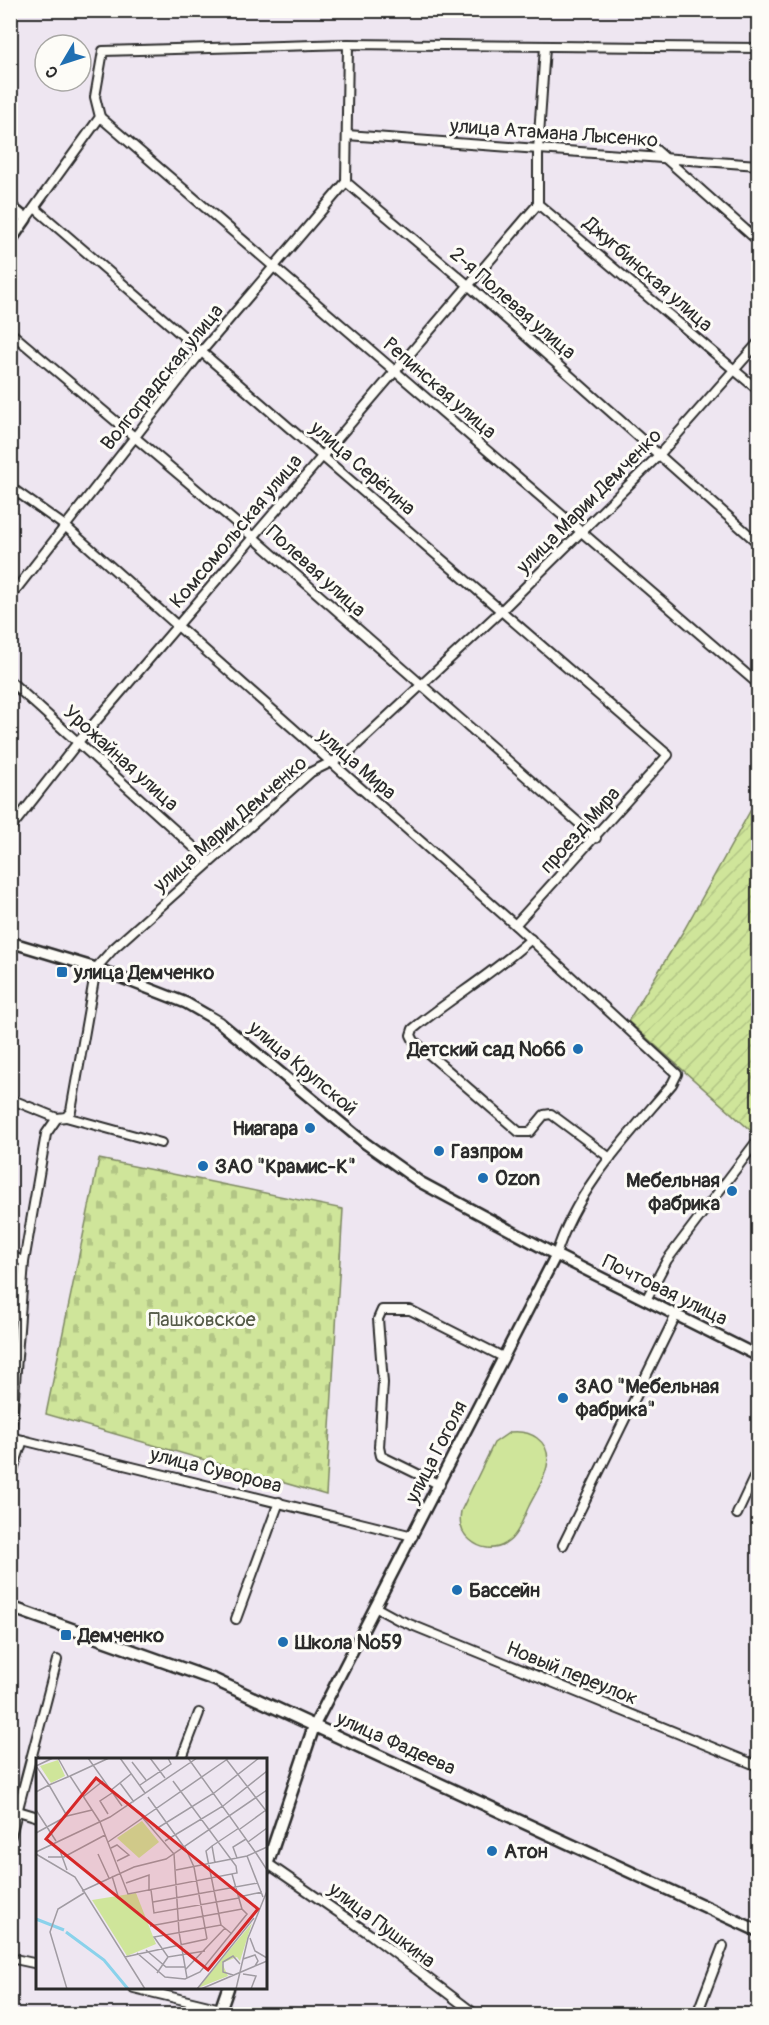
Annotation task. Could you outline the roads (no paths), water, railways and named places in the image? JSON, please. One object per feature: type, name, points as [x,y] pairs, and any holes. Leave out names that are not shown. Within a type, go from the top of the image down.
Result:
[{"type":"main road","name":"улица Фадеева","points":[[10,1606],[215,1680],[759,1931]]},
{"type":"main road","name":"улица Гоголя","points":[[267,1862],[314,1726]]},
{"type":"main road","points":[[220,2012],[228,1989]]},
{"type":"street","points":[[346,182],[348,44]]},
{"type":"street","points":[[10,242],[100,117],[95,97],[103,51],[348,44],[759,48]]},
{"type":"street","points":[[538,204],[538,150],[545,46]]},
{"type":"street","name":"Репинская улица","points":[[100,117],[759,684]]},
{"type":"street","name":"улица Атамана Лысенко","points":[[347,135],[538,150],[663,156],[759,165]]},
{"type":"street","points":[[646,141],[759,241]]},
{"type":"street","name":"Волгоградская улица","points":[[10,597],[134,435],[202,351],[346,182]]},
{"type":"street","name":"2-я Полевая улица","points":[[346,182],[467,284],[759,543]]},
{"type":"street","name":"Комсомольская улица","points":[[10,830],[79,741],[393,370],[538,204]]},
{"type":"street","name":"Джугбинская улица","points":[[538,204],[759,390]]},
{"type":"street","points":[[10,206],[26,219]]},
{"type":"street","name":"улица Серёгина","points":[[35,208],[668,755]]},
{"type":"street","name":"Полевая улица","points":[[10,332],[253,537],[420,686],[596,838]]},
{"type":"street","name":"улица Марии Демченко","points":[[96,968],[114,948],[209,861],[310,772],[346,755],[501,611],[659,455],[759,343]]},
{"type":"street","name":"улица Мира","points":[[10,487],[65,526],[531,939],[677,1074]]},
{"type":"street","name":"Урожайная улица","points":[[10,681],[209,861]]},
{"type":"street","name":"проезд Мира","points":[[515,925],[596,838],[668,755]]},
{"type":"street","points":[[531,939],[508,960],[413,1029],[411,1035],[414,1041],[519,1132],[530,1132],[544,1115],[551,1114],[610,1158]]},
{"type":"street","name":"улица Крупской","points":[[10,942],[96,968],[186,1003],[219,1022],[365,1143],[420,1182],[556,1256]]},
{"type":"street","points":[[66,1117],[70,1111],[96,968]]},
{"type":"street","name":"улица Гоголя","points":[[314,1726],[556,1256],[563,1231],[572,1214],[610,1158],[672,1084],[677,1074]]},
{"type":"street","points":[[10,1099],[57,1118],[66,1117],[161,1143]]},
{"type":"street","points":[[11,1437],[24,1262],[46,1134],[57,1118]]},
{"type":"street","points":[[646,1299],[667,1260],[757,1141]]},
{"type":"street","points":[[10,1255],[24,1262]]},
{"type":"street","name":"Почтовая улица","points":[[556,1256],[759,1356]]},
{"type":"street","points":[[440,1485],[381,1456],[379,1447],[383,1383],[378,1319],[382,1310],[410,1310],[503,1357]]},
{"type":"street","points":[[563,1545],[676,1315]]},
{"type":"street","name":"улица Суворова","points":[[11,1437],[413,1536]]},
{"type":"street","points":[[10,1478],[23,1440]]},
{"type":"street","points":[[737,1514],[759,1469]]},
{"type":"street","points":[[236,1619],[279,1502]]},
{"type":"street","name":"Новый переулок","points":[[375,1607],[397,1619],[759,1766]]},
{"type":"street","points":[[11,1838],[57,1660]]},
{"type":"street","points":[[183,1758],[199,1713]]},
{"type":"street","points":[[18,1811],[36,1816]]},
{"type":"street","name":"улица Пушкина","points":[[267,1866],[371,1935],[473,2014]]},
{"type":"street","points":[[697,2014],[723,1946]]},
{"type":"street","points":[[10,1958],[36,1964]]},
{"type":"street","points":[[138,1989],[220,2012]]},
{"type":"place","name":"улица Демченко","points":[[62,972]]},
{"type":"place","name":"Детский сад №66","points":[[578,1049]]},
{"type":"place","name":"Ниагара","points":[[310,1128]]},
{"type":"place","name":"Газпром","points":[[439,1151]]},
{"type":"place","name":"ЗАО \"Крамис-К\"","points":[[203,1166]]},
{"type":"place","name":"Ozon","points":[[483,1178]]},
{"type":"place","name":"Мебельная фабрика","points":[[732,1191]]},
{"type":"place","name":"ЗАО \"Мебельная фабрика\"","points":[[563,1398]]},
{"type":"place","name":"Бассейн","points":[[457,1590]]},
{"type":"place","name":"Демченко","points":[[66,1635]]},
{"type":"place","name":"Школа №59","points":[[283,1642]]},
{"type":"place","name":"Атон","points":[[492,1851]]},
{"type":"park label","name":"Пашковское","points":[[202,1319]]}]
